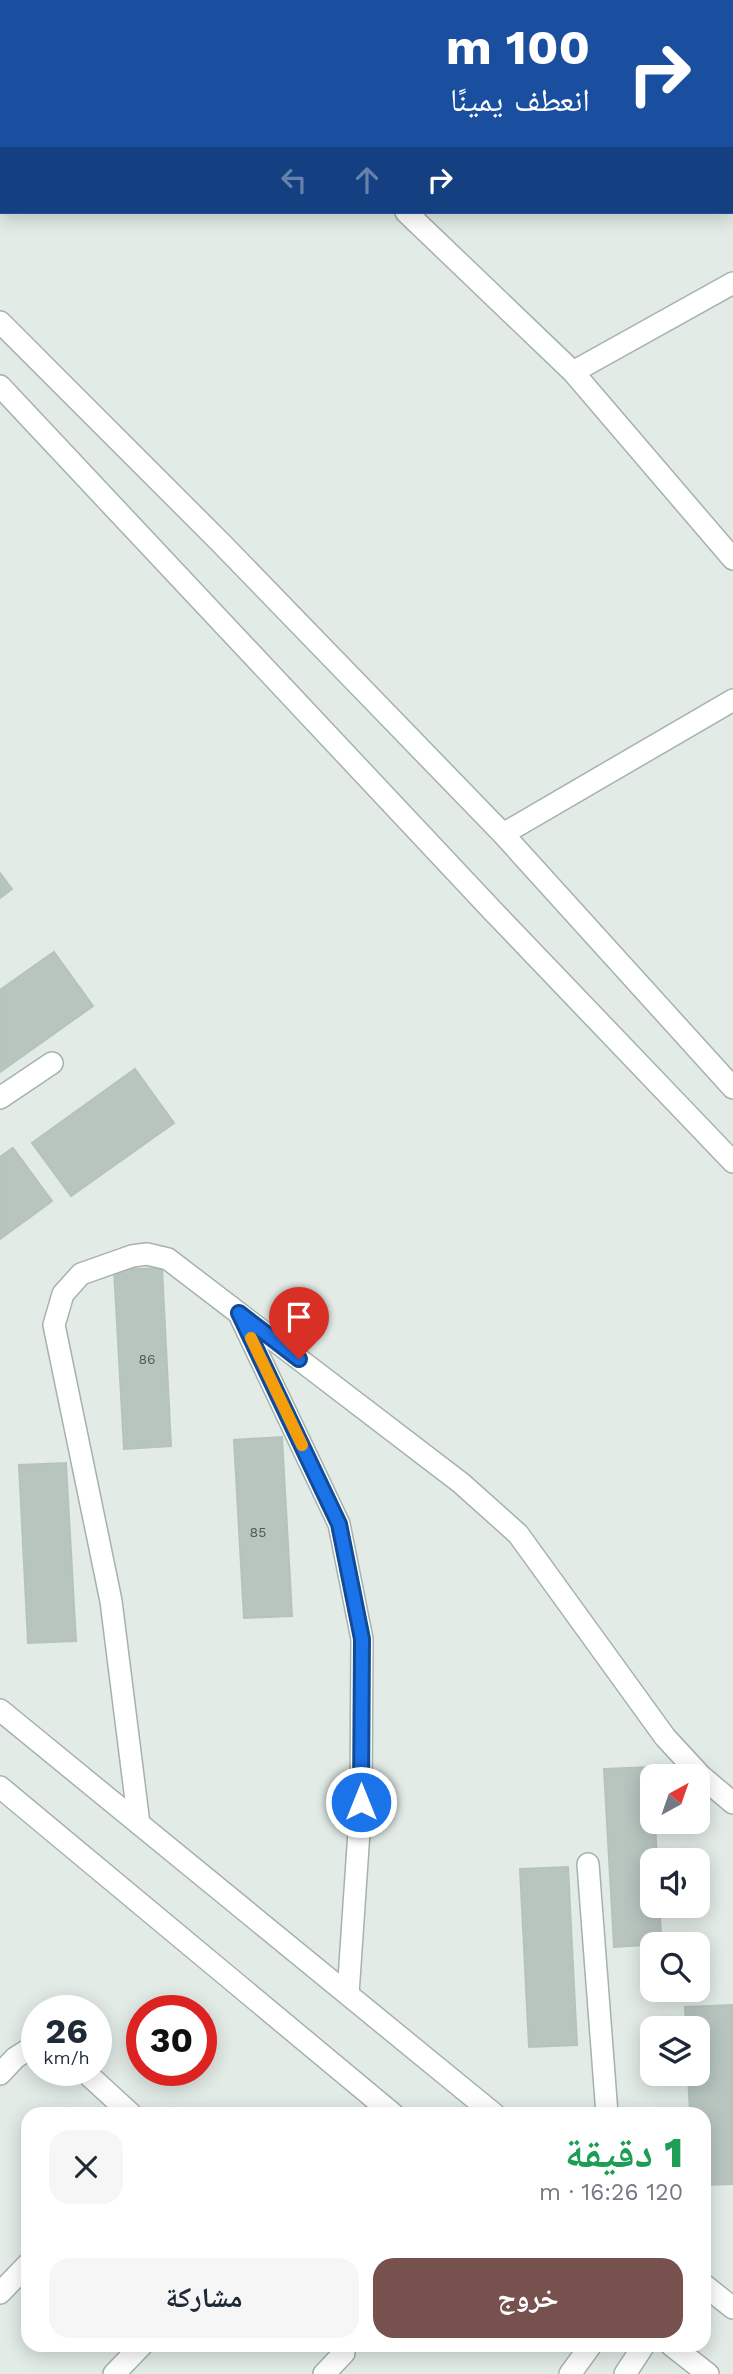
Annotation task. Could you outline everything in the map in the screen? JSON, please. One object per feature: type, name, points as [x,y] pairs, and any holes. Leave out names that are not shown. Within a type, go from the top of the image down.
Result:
[{"type":"street","points":[[408,214],[573,372],[733,559]]},
{"type":"street","points":[[573,372],[733,283]]},
{"type":"street","points":[[0,322],[221,543],[503,834],[733,1088]]},
{"type":"street","points":[[0,387],[733,1162]]},
{"type":"street","points":[[503,834],[733,700]]},
{"type":"street","points":[[0,1098],[51,1063]]},
{"type":"street","points":[[139,1824],[111,1601],[54,1325],[63,1294],[81,1274],[132,1256],[147,1254],[168,1259],[461,1483],[517,1534],[665,1737],[701,1776],[733,1803]]},
{"type":"street","points":[[239,1313],[339,1524],[362,1639],[361,1802],[348,1994]]},
{"type":"street","points":[[0,1710],[485,2107]]},
{"type":"street","points":[[0,1787],[385,2107]]},
{"type":"street","points":[[588,1864],[606,2107]]},
{"type":"street","points":[[0,2074],[7,2051]]},
{"type":"street","points":[[100,2086],[123,2107]]},
{"type":"street","points":[[0,2293],[21,2271]]},
{"type":"street","points":[[711,2291],[733,2308]]},
{"type":"street","points":[[114,2374],[135,2352]]},
{"type":"street","points":[[570,2374],[586,2352]]},
{"type":"street","points":[[625,2374],[640,2352]]},
{"type":"street","points":[[680,2352],[708,2374]]},
{"type":"street","points":[[324,2374],[344,2357]]},
{"type":"building","points":[[0,873],[12,889],[0,898]]},
{"type":"building","points":[[54,952],[93,1006],[0,1072],[0,990]]},
{"type":"building","points":[[135,1069],[174,1123],[71,1196],[32,1143]]},
{"type":"building","points":[[13,1148],[52,1201],[0,1239],[0,1157]]},
{"type":"building","points":[[162,1268],[171,1446],[124,1449],[114,1270]]},
{"type":"building","points":[[282,1437],[292,1616],[244,1618],[234,1440]]},
{"type":"building","points":[[66,1463],[76,1641],[28,1643],[19,1465]]},
{"type":"building","points":[[640,1767],[640,1834],[656,1834],[656,1848],[640,1848],[640,1918],[660,1918],[661,1932],[640,1932],[640,1945],[614,1947],[604,1769]]},
{"type":"building","points":[[568,1867],[577,2045],[529,2047],[520,1869]]},
{"type":"building","points":[[732,2005],[733,2184],[711,2185],[711,2107],[690,2107],[689,2086],[710,2086],[710,2016],[685,2016],[685,2007]]},
{"type":"slow traffic","points":[[251,1338],[302,1445]]},
{"type":"route","points":[[299,1359],[239,1313],[339,1524],[362,1639],[361,1802]]}]
